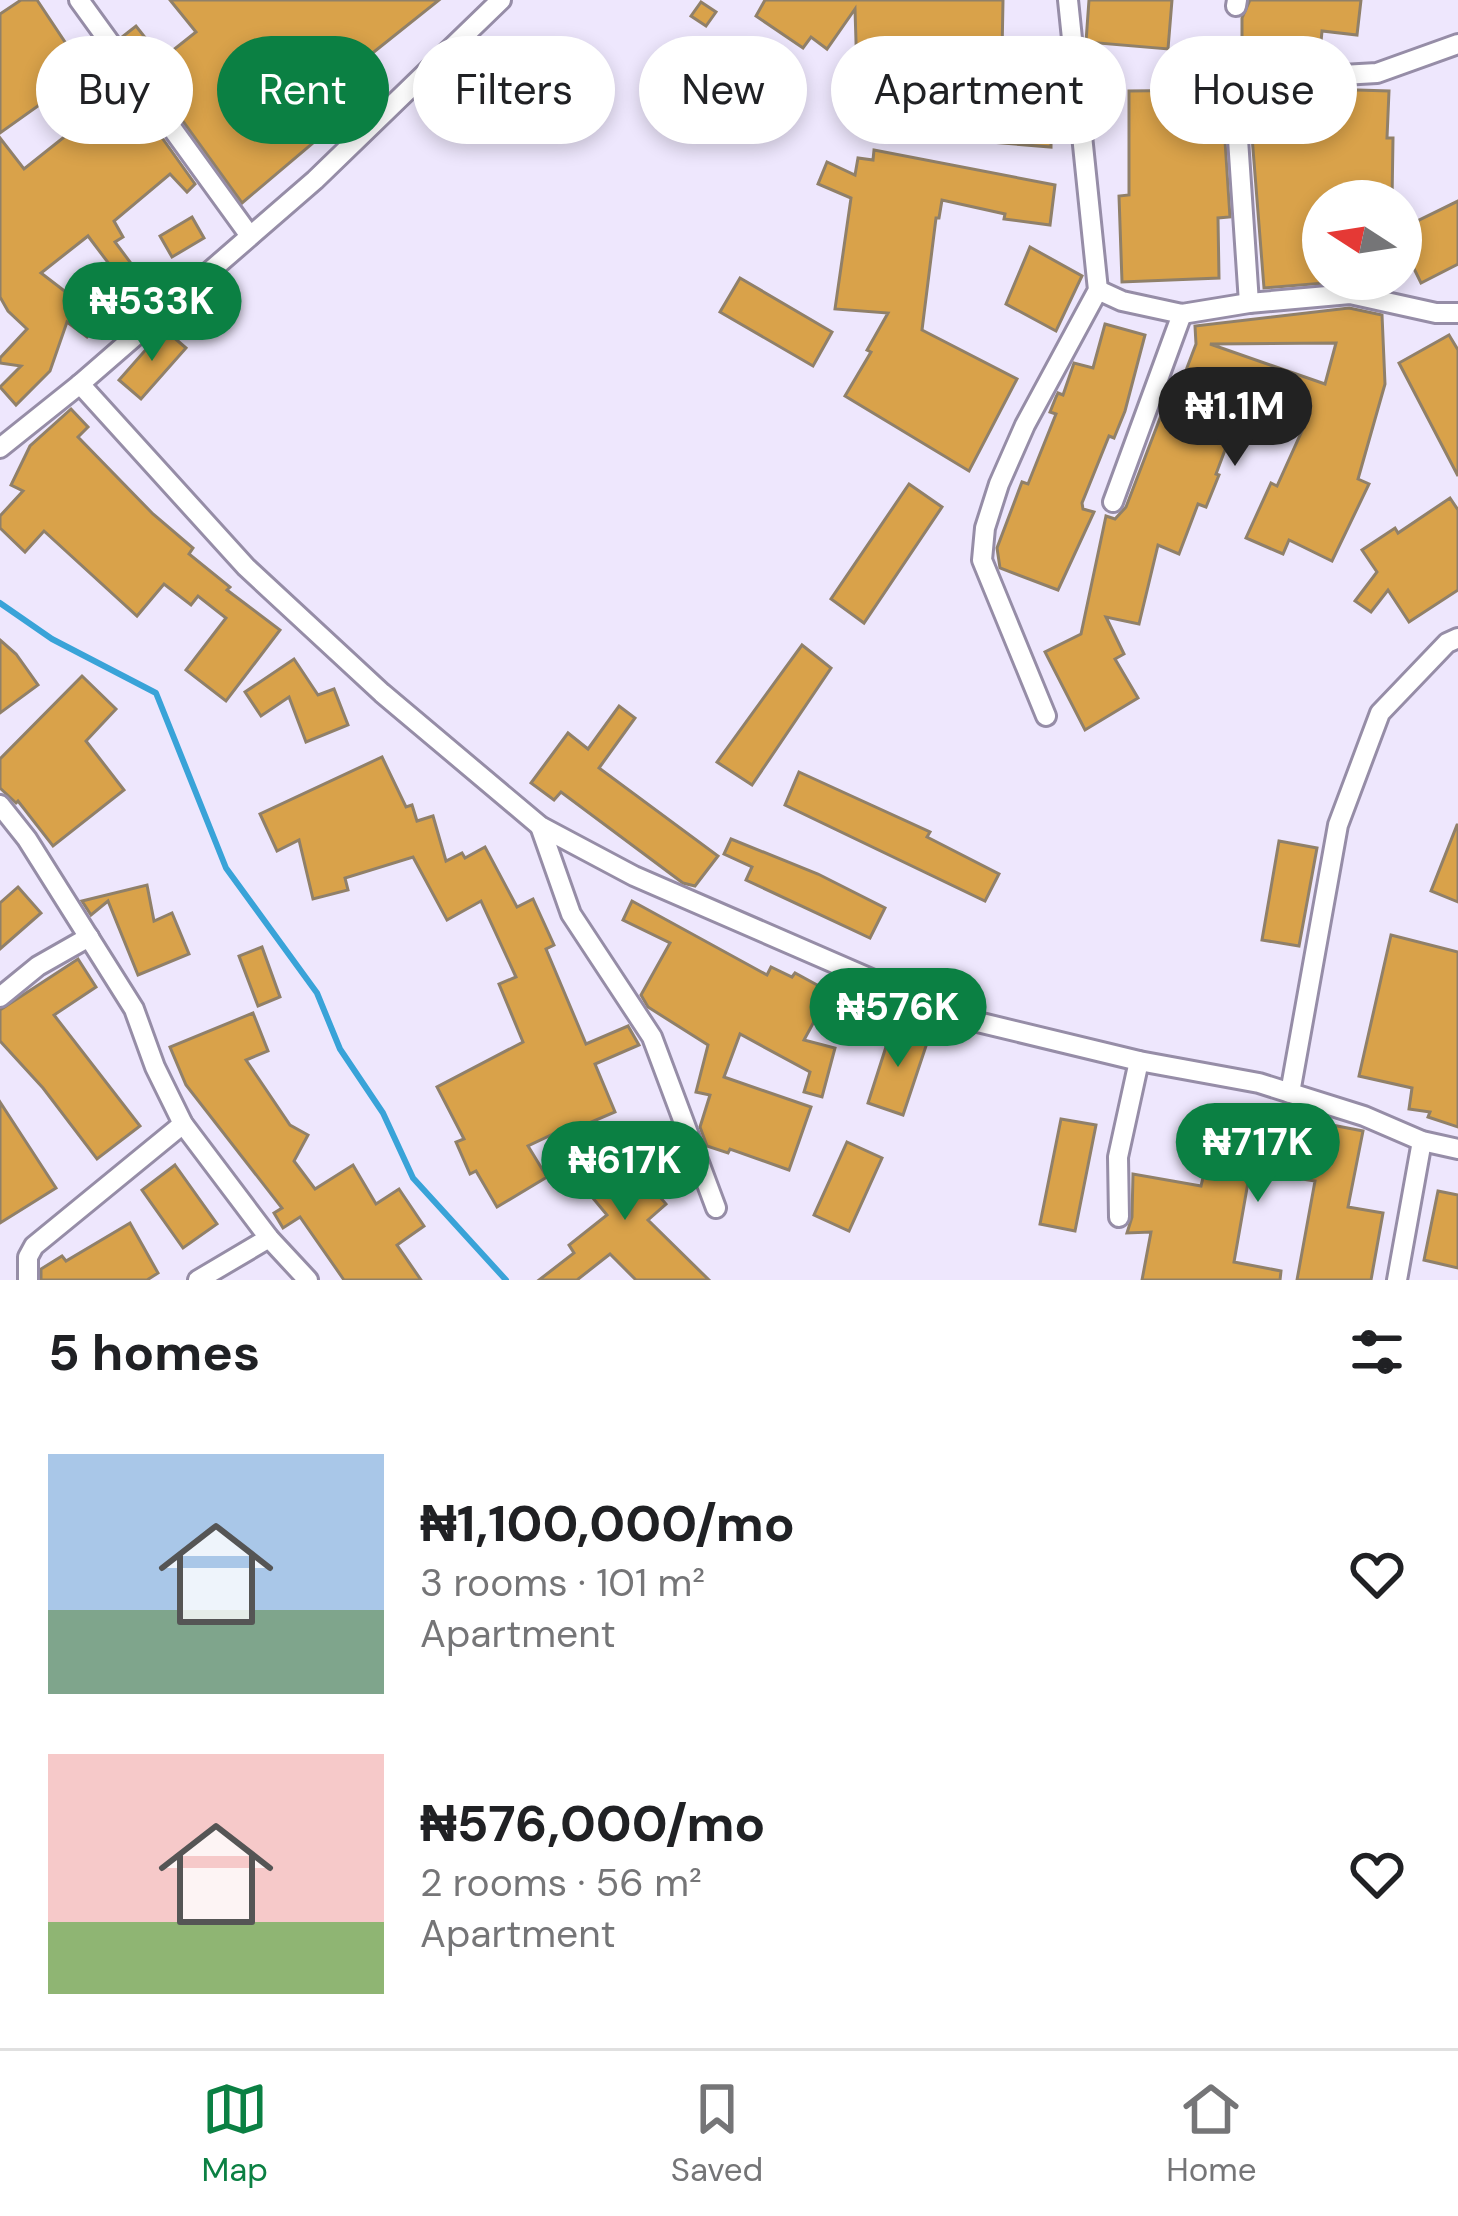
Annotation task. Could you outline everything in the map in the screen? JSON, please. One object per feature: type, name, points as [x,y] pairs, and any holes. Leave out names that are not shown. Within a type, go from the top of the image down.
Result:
[{"type":"street","points":[[79,0],[250,236]]},
{"type":"street","points":[[0,448],[80,384],[380,121],[501,0]]},
{"type":"street","points":[[1046,716],[982,560],[985,527],[999,484],[1025,425],[1098,290],[1068,0]]},
{"type":"street","points":[[1249,303],[1236,110],[1241,97],[1290,78],[1377,73],[1458,44]]},
{"type":"street","points":[[1098,290],[1123,301],[1182,314],[1350,295],[1436,313],[1458,313]]},
{"type":"street","points":[[1113,502],[1182,314]]},
{"type":"street","points":[[80,384],[246,567],[314,632],[541,826],[634,876],[961,1018],[1139,1061],[1259,1083],[1364,1116],[1422,1142],[1458,1150]]},
{"type":"street","points":[[1289,1093],[1339,825],[1381,713],[1447,643],[1458,638]]},
{"type":"street","points":[[0,805],[134,1009],[183,1124],[269,1238],[308,1280]]},
{"type":"street","points":[[541,826],[572,914],[652,1037],[716,1208]]},
{"type":"street","points":[[0,997],[38,966],[89,937]]},
{"type":"street","points":[[1119,1217],[1118,1157],[1139,1061]]},
{"type":"street","points":[[28,1280],[28,1257],[34,1246],[183,1124]]},
{"type":"street","points":[[1397,1280],[1422,1142]]},
{"type":"street","points":[[198,1280],[269,1238]]},
{"type":"building","points":[[21,0],[37,0],[61,36],[36,36],[36,107],[0,133],[0,14]]},
{"type":"building","points":[[170,0],[439,0],[389,40],[389,36],[217,36],[217,144],[312,144],[242,203],[193,135],[191,36],[196,32]]},
{"type":"building","points":[[765,0],[1003,0],[1002,36],[856,36],[855,9],[836,36],[831,36],[827,49],[811,37],[807,42],[807,36],[785,36],[756,16]]},
{"type":"building","points":[[1089,0],[1172,0],[1169,36],[1150,36],[1150,47],[1126,45],[1126,36],[1086,36]]},
{"type":"building","points":[[1250,0],[1361,0],[1357,35],[1322,31],[1322,36],[1242,36],[1242,18]]},
{"type":"building","points":[[701,2],[716,12],[706,26],[691,16]]},
{"type":"building","points":[[136,26],[144,36],[123,36]]},
{"type":"building","points":[[1357,90],[1389,91],[1387,138],[1393,138],[1392,180],[1302,180],[1302,285],[1264,288],[1253,144],[1357,144]]},
{"type":"building","points":[[1129,91],[1150,91],[1150,144],[1225,144],[1230,217],[1218,218],[1219,278],[1122,282],[1119,196],[1129,195]]},
{"type":"building","points":[[0,138],[24,169],[55,144],[166,144],[195,184],[187,192],[170,174],[114,221],[123,237],[115,242],[142,278],[128,289],[88,236],[41,273],[101,319],[87,337],[67,322],[50,371],[16,405],[0,387],[21,366],[0,363],[0,358],[27,329],[0,297]]},
{"type":"building","points":[[874,150],[1055,185],[1050,225],[1004,219],[1005,214],[942,200],[936,218],[922,330],[1017,379],[969,471],[845,396],[888,313],[835,309],[851,198],[818,184],[827,162],[855,175],[858,158],[873,160]]},
{"type":"building","points":[[1458,201],[1458,264],[1422,282],[1422,219]]},
{"type":"building","points":[[192,217],[204,238],[172,257],[160,236]]},
{"type":"building","points":[[1030,247],[1082,276],[1056,331],[1006,304]]},
{"type":"building","points":[[740,278],[832,332],[813,366],[720,312]]},
{"type":"building","points":[[1349,308],[1382,315],[1385,384],[1358,479],[1369,484],[1332,561],[1289,540],[1283,554],[1246,538],[1271,483],[1277,486],[1305,424],[1243,402],[1206,507],[1198,504],[1179,554],[1158,545],[1139,624],[1106,617],[1124,654],[1115,659],[1138,698],[1085,730],[1045,652],[1081,634],[1106,516],[1115,519],[1126,507],[1170,392],[1177,394],[1196,344],[1195,326]],"holes":[[[1336,343],[1325,384],[1210,344]]]},
{"type":"building","points":[[1105,324],[1145,335],[1125,411],[1114,438],[1109,436],[1082,503],[1083,509],[1094,512],[1058,590],[1000,568],[997,548],[1022,482],[1028,484],[1056,414],[1050,412],[1056,397],[1063,395],[1074,363],[1093,368]]},
{"type":"building","points":[[164,329],[186,348],[141,399],[119,380]]},
{"type":"building","points":[[1449,335],[1458,350],[1458,476],[1399,363]]},
{"type":"building","points":[[71,409],[88,427],[78,437],[193,548],[189,554],[280,630],[226,701],[186,670],[226,618],[198,596],[191,605],[164,584],[137,616],[44,531],[25,552],[0,528],[0,516],[23,491],[11,485],[30,446]]},
{"type":"building","points":[[909,484],[942,507],[864,623],[831,599]]},
{"type":"building","points":[[1450,498],[1458,510],[1458,590],[1409,622],[1388,590],[1371,612],[1355,601],[1377,572],[1362,550],[1395,528],[1398,533]]},
{"type":"building","points":[[0,640],[38,685],[0,713]]},
{"type":"building","points":[[802,645],[831,668],[752,785],[717,762]]},
{"type":"building","points":[[294,659],[318,695],[334,689],[348,725],[306,742],[289,697],[261,716],[245,692]]},
{"type":"building","points":[[82,676],[116,709],[86,741],[124,790],[53,846],[18,801],[0,788],[0,759]]},
{"type":"building","points":[[619,706],[635,718],[599,768],[718,856],[695,886],[683,883],[561,792],[554,800],[531,783],[568,733],[588,749]]},
{"type":"building","points":[[382,757],[417,821],[433,816],[446,861],[485,847],[517,907],[533,899],[554,945],[546,949],[586,1044],[628,1026],[639,1045],[595,1064],[615,1112],[528,1146],[547,1177],[497,1207],[476,1171],[470,1174],[456,1142],[464,1139],[437,1087],[523,1042],[499,984],[516,977],[481,901],[447,920],[413,857],[345,878],[348,890],[313,899],[299,840],[277,851],[260,814]]},
{"type":"building","points":[[799,772],[930,832],[927,837],[999,874],[985,901],[785,805]]},
{"type":"building","points":[[1458,825],[1458,902],[1431,891]]},
{"type":"building","points":[[731,839],[818,874],[885,908],[870,938],[746,880],[752,867],[724,854]]},
{"type":"building","points":[[1279,841],[1317,848],[1299,946],[1262,940]]},
{"type":"building","points":[[147,885],[154,921],[172,913],[189,954],[138,975],[108,901],[91,915],[82,901]]},
{"type":"building","points":[[18,887],[41,913],[0,949],[0,903]]},
{"type":"building","points":[[632,901],[767,975],[771,967],[792,977],[795,973],[830,992],[804,1040],[835,1048],[822,1097],[804,1092],[810,1072],[740,1034],[724,1077],[811,1107],[789,1170],[707,1146],[700,1127],[710,1095],[696,1092],[708,1045],[648,1007],[641,995],[670,943],[623,920]]},
{"type":"building","points":[[1391,935],[1458,952],[1458,1127],[1428,1117],[1430,1112],[1409,1109],[1412,1088],[1359,1076]]},
{"type":"building","points":[[262,947],[280,997],[258,1006],[239,956]]},
{"type":"building","points":[[78,959],[96,987],[54,1015],[140,1126],[97,1159],[0,1041],[0,1010]]},
{"type":"building","points":[[253,1013],[268,1051],[246,1060],[290,1125],[308,1135],[294,1161],[315,1189],[353,1165],[376,1204],[399,1189],[424,1226],[397,1245],[421,1280],[344,1280],[300,1217],[283,1228],[274,1213],[282,1208],[186,1085],[170,1047]]},
{"type":"building","points":[[893,1025],[929,1037],[903,1115],[868,1103]]},
{"type":"building","points":[[0,1102],[56,1188],[0,1223]]},
{"type":"building","points":[[1218,1113],[1272,1126],[1275,1114],[1363,1131],[1348,1207],[1383,1213],[1371,1280],[1297,1280],[1315,1181],[1250,1171],[1234,1262],[1281,1271],[1280,1280],[1142,1280],[1151,1232],[1127,1233],[1133,1174],[1201,1186]]},
{"type":"building","points":[[1061,1119],[1096,1125],[1075,1231],[1040,1224]]},
{"type":"building","points":[[628,1133],[649,1157],[636,1169],[666,1204],[648,1220],[709,1280],[636,1280],[610,1254],[577,1280],[539,1280],[574,1253],[569,1245],[607,1215],[577,1179]]},
{"type":"building","points":[[847,1142],[882,1158],[849,1231],[814,1215]]},
{"type":"building","points":[[175,1165],[217,1224],[183,1248],[142,1190]]},
{"type":"building","points":[[1438,1191],[1458,1195],[1458,1268],[1424,1260]]},
{"type":"building","points":[[130,1223],[158,1273],[147,1280],[41,1280],[41,1269],[62,1256],[66,1261]]},
{"type":"waterway","points":[[0,603],[52,639],[156,693],[226,868],[317,993],[340,1049],[383,1113],[413,1178],[506,1280]]}]
